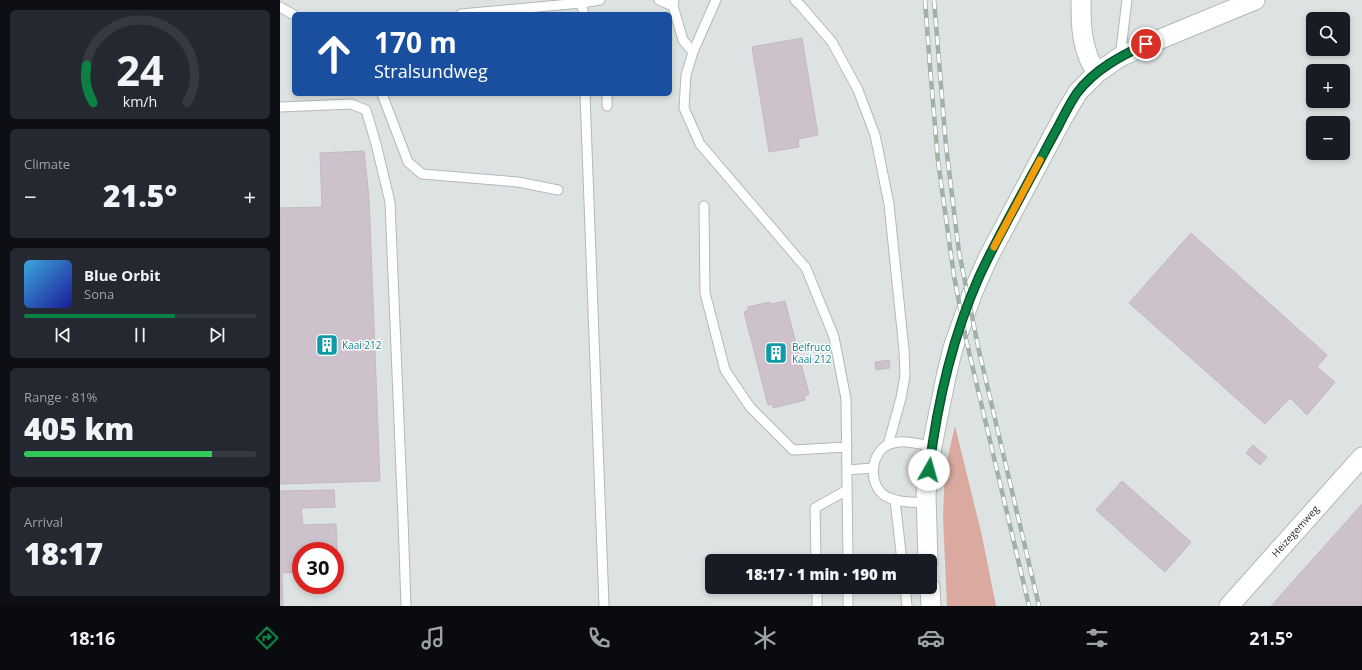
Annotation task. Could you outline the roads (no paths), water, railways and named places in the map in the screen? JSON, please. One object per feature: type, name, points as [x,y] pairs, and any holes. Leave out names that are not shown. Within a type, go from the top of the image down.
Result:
[{"type":"street","points":[[1081,0],[1082,31],[1087,55],[1096,73]]},
{"type":"street","points":[[928,554],[926,494],[932,446],[953,348],[979,277],[1063,117],[1078,92],[1096,73],[1120,57],[1146,44],[1255,0]]},
{"type":"street","name":"Heizegemweg","points":[[1229,606],[1362,456]]},
{"type":"street","points":[[930,594],[930,606]]},
{"type":"lane","points":[[483,12],[600,0]]},
{"type":"lane","points":[[658,0],[674,3],[683,40],[693,52]]},
{"type":"lane","points":[[716,0],[693,52],[686,75],[684,108],[700,144],[806,268],[834,337],[846,399],[848,554]]},
{"type":"lane","points":[[795,0],[802,6],[832,42],[858,90],[875,135],[889,204],[904,350],[905,376],[901,398],[888,445]]},
{"type":"lane","points":[[1120,57],[1127,0]]},
{"type":"lane","points":[[581,3],[583,12]]},
{"type":"lane","points":[[280,7],[292,14]]},
{"type":"lane","points":[[383,96],[408,162],[422,174],[518,182],[558,190]]},
{"type":"lane","points":[[585,96],[604,606]]},
{"type":"lane","points":[[607,96],[607,106]]},
{"type":"lane","points":[[280,107],[351,104],[366,110],[376,144],[390,202],[406,606]]},
{"type":"lane","points":[[704,206],[705,293],[725,370],[750,406],[793,450],[847,447]]},
{"type":"lane","points":[[926,503],[895,500],[884,495],[875,484],[873,468],[879,451],[888,445],[902,441],[932,446]]},
{"type":"lane","points":[[848,470],[873,468]]},
{"type":"lane","points":[[816,554],[815,508],[847,490]]},
{"type":"lane","points":[[895,500],[901,554]]},
{"type":"lane","points":[[817,594],[818,606]]},
{"type":"lane","points":[[848,594],[848,606]]},
{"type":"lane","points":[[906,594],[907,606]]},
{"type":"railway","points":[[925,0],[938,161],[954,276],[966,339],[1029,606]]},
{"type":"railway","points":[[934,0],[946,146],[959,252],[979,351],[1039,606]]},
{"type":"place","name":"Kaai 212","points":[[327,345]]},
{"type":"place","name":"Belfruco Kaai 212","points":[[776,353]]}]
